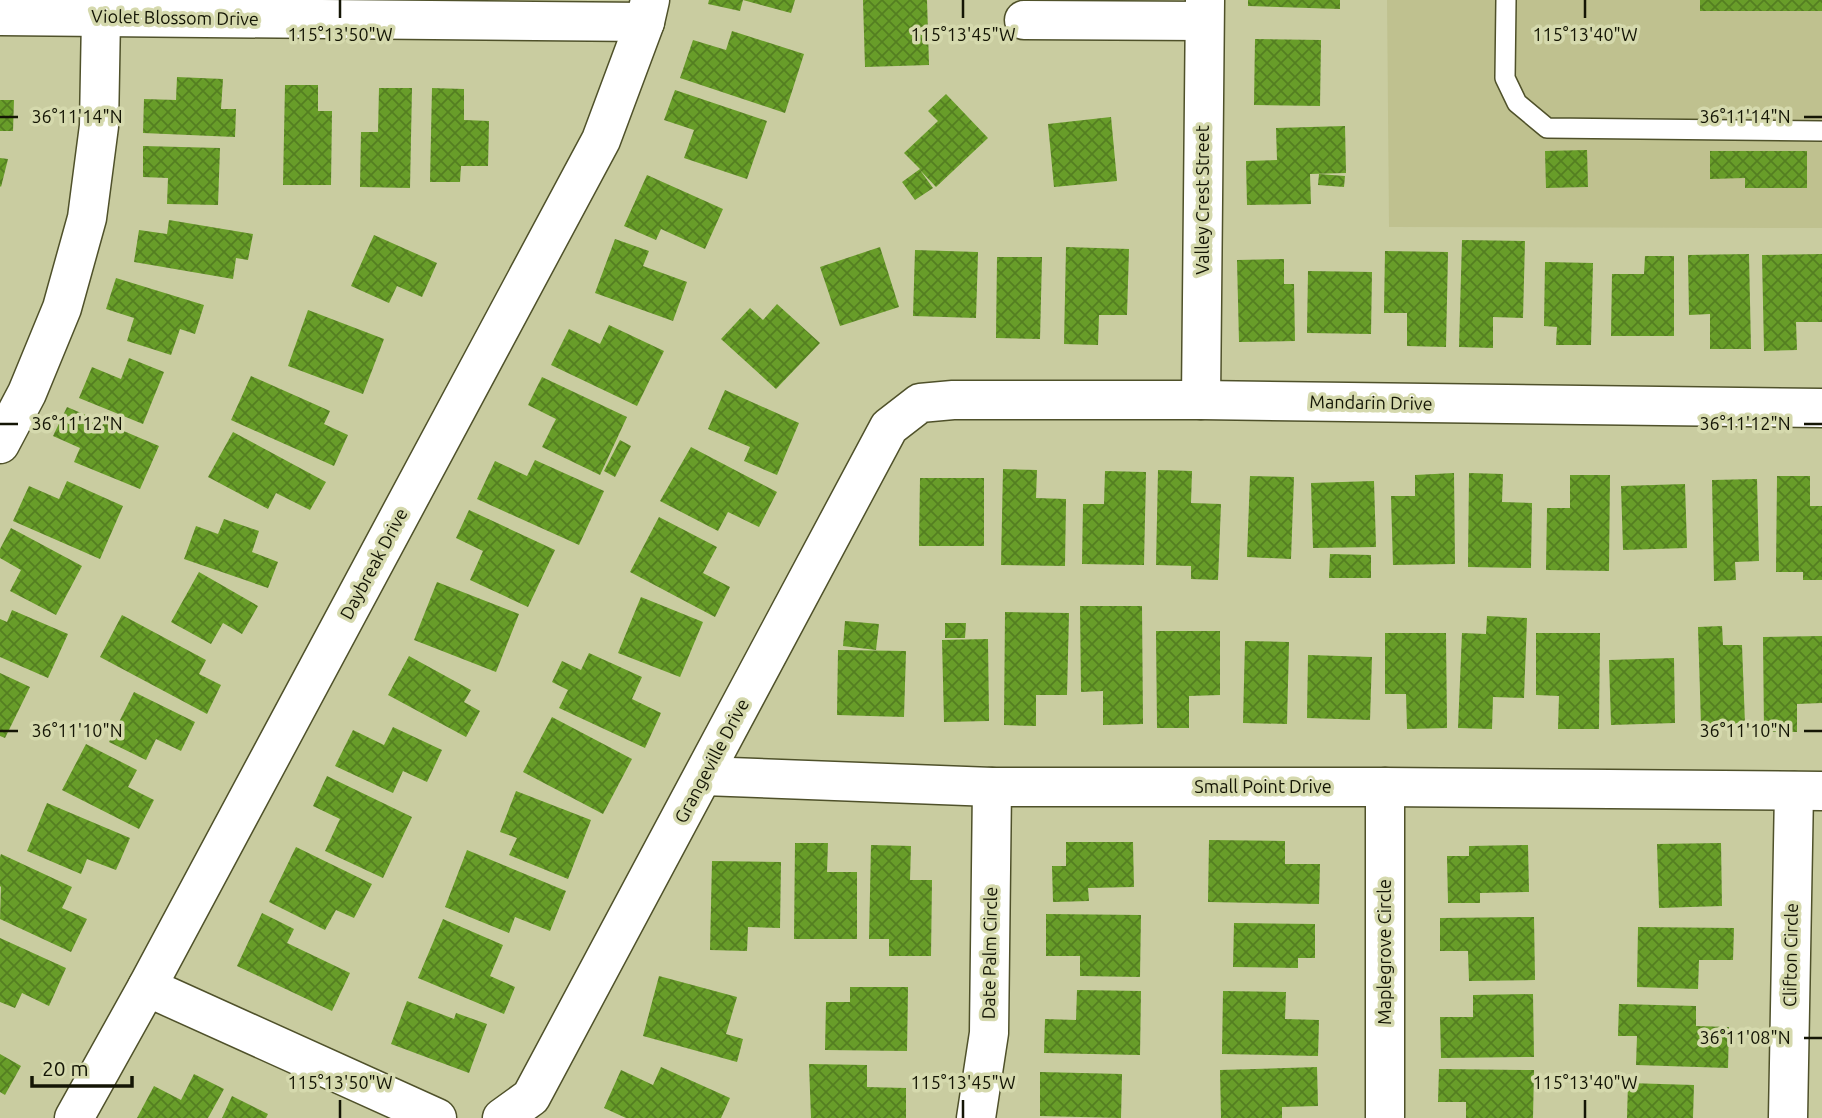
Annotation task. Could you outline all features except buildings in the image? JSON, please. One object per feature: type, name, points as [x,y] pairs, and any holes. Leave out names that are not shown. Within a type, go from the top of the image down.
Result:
[{"type":"street","points":[[1024,20],[1204,10]]},
{"type":"street","name":"Valley Crest Street","points":[[1201,400],[1204,10]]},
{"type":"street","name":"Violet Blossom Drive","points":[[0,16],[647,11]]},
{"type":"street","name":"Daybreak Drive","points":[[74,1118],[148,988],[601,140],[647,11]]},
{"type":"street","points":[[0,444],[27,393],[62,308],[86,218],[99,126],[101,17]]},
{"type":"street","name":"Mandarin Drive","points":[[920,403],[953,400],[1201,400],[1822,408]]},
{"type":"street","name":"Grangeville Drive","points":[[502,1118],[531,1097],[889,427],[920,403]]},
{"type":"street","name":"Small Point Drive","points":[[704,776],[992,787],[1808,791]]},
{"type":"street","name":"Date Palm Circle","points":[[976,1118],[989,1033],[992,787]]},
{"type":"street","name":"Maplegrove Circle","points":[[1384,787],[1385,1118]]},
{"type":"street","name":"Clifton Circle","points":[[1788,1118],[1808,791]]},
{"type":"street","points":[[148,988],[438,1118]]},
{"type":"lane","points":[[1506,0],[1505,78],[1517,103],[1547,128],[1822,131]]},
{"type":"shaded area","points":[[1387,0],[1822,0],[1822,228],[1389,227]]}]
